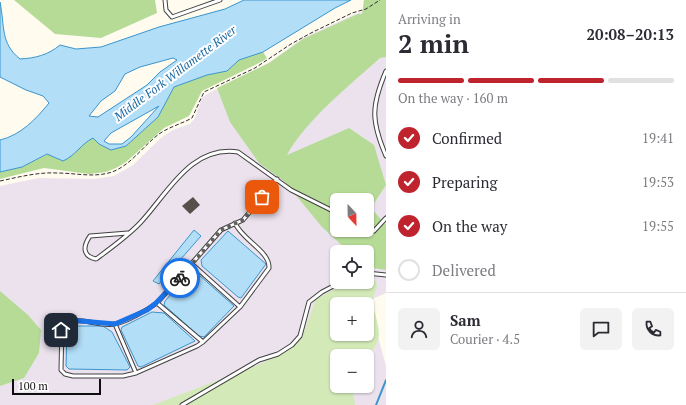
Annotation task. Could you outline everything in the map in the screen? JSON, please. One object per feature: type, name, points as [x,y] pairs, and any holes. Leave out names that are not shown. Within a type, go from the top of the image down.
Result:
[{"type":"lane","points":[[165,0],[166,10],[172,17],[220,0]]},
{"type":"lane","points":[[386,71],[378,90],[374,115],[378,137],[386,156]]},
{"type":"lane","points":[[128,233],[90,236],[84,244],[84,251],[90,258],[96,259],[128,233],[140,223],[177,177],[193,163],[214,154],[230,150],[238,152],[278,179],[290,190],[330,210]]},
{"type":"lane","points":[[235,223],[238,230],[246,240],[265,255],[269,262],[269,268],[240,307],[203,342],[191,349],[136,373],[123,376],[73,376],[65,374],[61,370],[62,324],[69,320],[115,324],[147,310],[156,303],[221,230],[235,223],[243,220],[278,179]]},
{"type":"lane","points":[[374,231],[386,218]]},
{"type":"lane","points":[[192,264],[240,307]]},
{"type":"lane","points":[[374,274],[386,275]]},
{"type":"lane","points":[[182,405],[259,360],[278,354],[292,345],[300,336],[309,302],[330,288]]},
{"type":"lane","points":[[156,303],[203,342]]},
{"type":"lane","points":[[115,324],[136,373]]},
{"type":"path","points":[[0,181],[35,174],[57,173],[90,175],[112,172],[125,165],[158,135],[176,124],[192,118],[204,92],[256,68],[291,44],[311,33],[352,13],[366,9],[380,0]]},
{"type":"shaded area","points":[[386,0],[386,293],[374,298],[374,297],[330,297],[330,341],[374,341],[374,323],[386,366],[386,405],[0,405],[0,186],[39,178],[94,179],[114,176],[133,165],[161,138],[173,130],[190,124],[195,118],[202,98],[207,94],[270,62],[303,38],[355,14],[374,8]]},
{"type":"green space","points":[[14,0],[155,0],[157,13],[101,38],[55,34]]},
{"type":"green space","points":[[364,0],[386,0],[386,57],[380,58],[329,104],[305,129],[287,155],[349,128],[374,145],[386,185],[374,203],[374,193],[330,193],[330,234],[322,227],[285,182],[259,163],[230,122],[217,88],[269,63],[303,39],[358,14],[362,14]]},
{"type":"green space","points":[[263,52],[267,58],[202,91],[189,116],[164,128],[126,162],[116,168],[106,172],[89,174],[44,168],[0,179],[0,172],[22,167],[48,154],[62,161],[67,159],[93,138],[99,144],[126,146],[158,117],[174,87],[207,75],[227,71],[239,60]]},
{"type":"green space","points":[[374,211],[386,225],[386,270],[374,268],[374,245],[341,245],[333,237],[374,237]]},
{"type":"green space","points":[[374,280],[376,281],[377,287],[373,297],[330,297],[330,341],[374,341],[374,308],[377,320],[379,336],[378,341],[373,349],[330,349],[330,393],[353,393],[355,405],[153,405],[258,365],[288,350],[304,332],[316,299],[335,289],[374,289]]},
{"type":"green space","points":[[0,291],[28,315],[41,330],[39,353],[24,378],[0,386]]},
{"type":"water","name":"Middle Fork Willamette River","points":[[244,0],[351,0],[335,8],[263,52],[239,60],[227,71],[207,75],[174,87],[158,117],[126,146],[111,150],[99,144],[93,138],[63,161],[47,154],[22,167],[0,172],[0,140],[8,138],[28,126],[49,103],[43,96],[26,90],[0,77],[0,2],[6,40],[9,47],[20,59],[42,55],[60,45],[76,49],[101,47],[159,27],[225,9]],"holes":[[[173,58],[177,60],[160,72],[147,85],[98,117],[89,116],[101,101],[115,91],[125,74],[140,67]],[[159,106],[131,137],[122,144],[109,144],[104,141],[111,133]]]},
{"type":"water","points":[[194,230],[201,236],[159,284],[153,281]]},
{"type":"water","points":[[228,231],[266,264],[241,298],[202,266],[201,260]]},
{"type":"water","points":[[198,274],[234,306],[204,337],[199,336],[164,305],[165,301],[188,275]]},
{"type":"water","points":[[152,312],[164,313],[195,341],[141,367],[138,366],[121,330],[122,327]]},
{"type":"water","points":[[69,326],[103,326],[112,332],[130,367],[127,370],[69,369],[66,366],[67,329]]},
{"type":"building","points":[[193,197],[200,205],[190,214],[182,206]]},
{"type":"waterway","points":[[376,405],[386,380]]},
{"type":"way so far","points":[[180,278],[221,230],[243,220],[262,197]]},
{"type":"route","points":[[61,330],[62,324],[69,320],[115,324],[147,310],[156,303],[180,278]]}]
